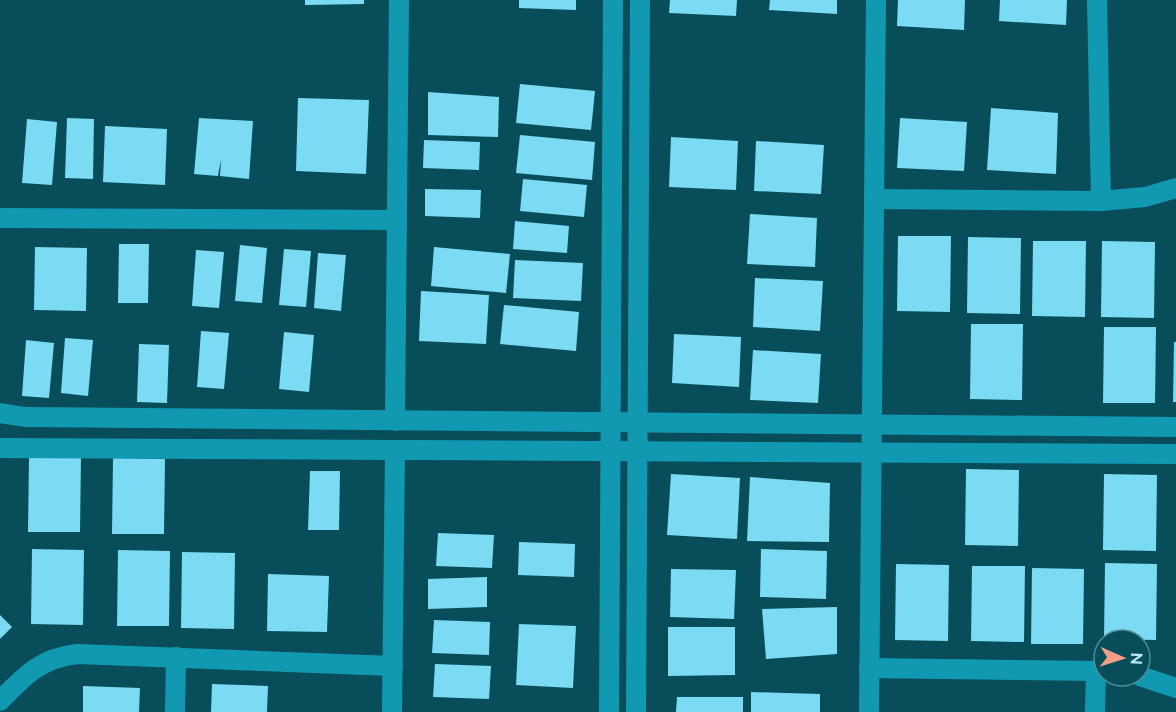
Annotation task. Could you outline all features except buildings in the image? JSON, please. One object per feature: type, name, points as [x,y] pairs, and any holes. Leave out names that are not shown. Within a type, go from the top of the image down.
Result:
[{"type":"street","points":[[395,421],[399,0]]},
{"type":"street","points":[[609,712],[613,0]]},
{"type":"street","points":[[636,712],[640,0]]},
{"type":"street","points":[[869,712],[876,0]]},
{"type":"street","points":[[1097,0],[1101,201]]},
{"type":"street","points":[[874,199],[1101,201],[1145,197],[1176,189]]},
{"type":"street","points":[[0,218],[397,220]]},
{"type":"street","points":[[0,413],[26,417],[611,424],[1176,427]]},
{"type":"street","points":[[1153,454],[1154,427]]},
{"type":"street","points":[[0,448],[1176,454]]},
{"type":"street","points":[[392,712],[395,450]]},
{"type":"street","points":[[0,700],[37,666],[64,655],[393,666]]},
{"type":"street","points":[[175,712],[176,657]]},
{"type":"street","points":[[869,668],[1092,671]]},
{"type":"street","points":[[1152,680],[1176,688]]},
{"type":"street","points":[[1095,712],[1098,688]]}]
